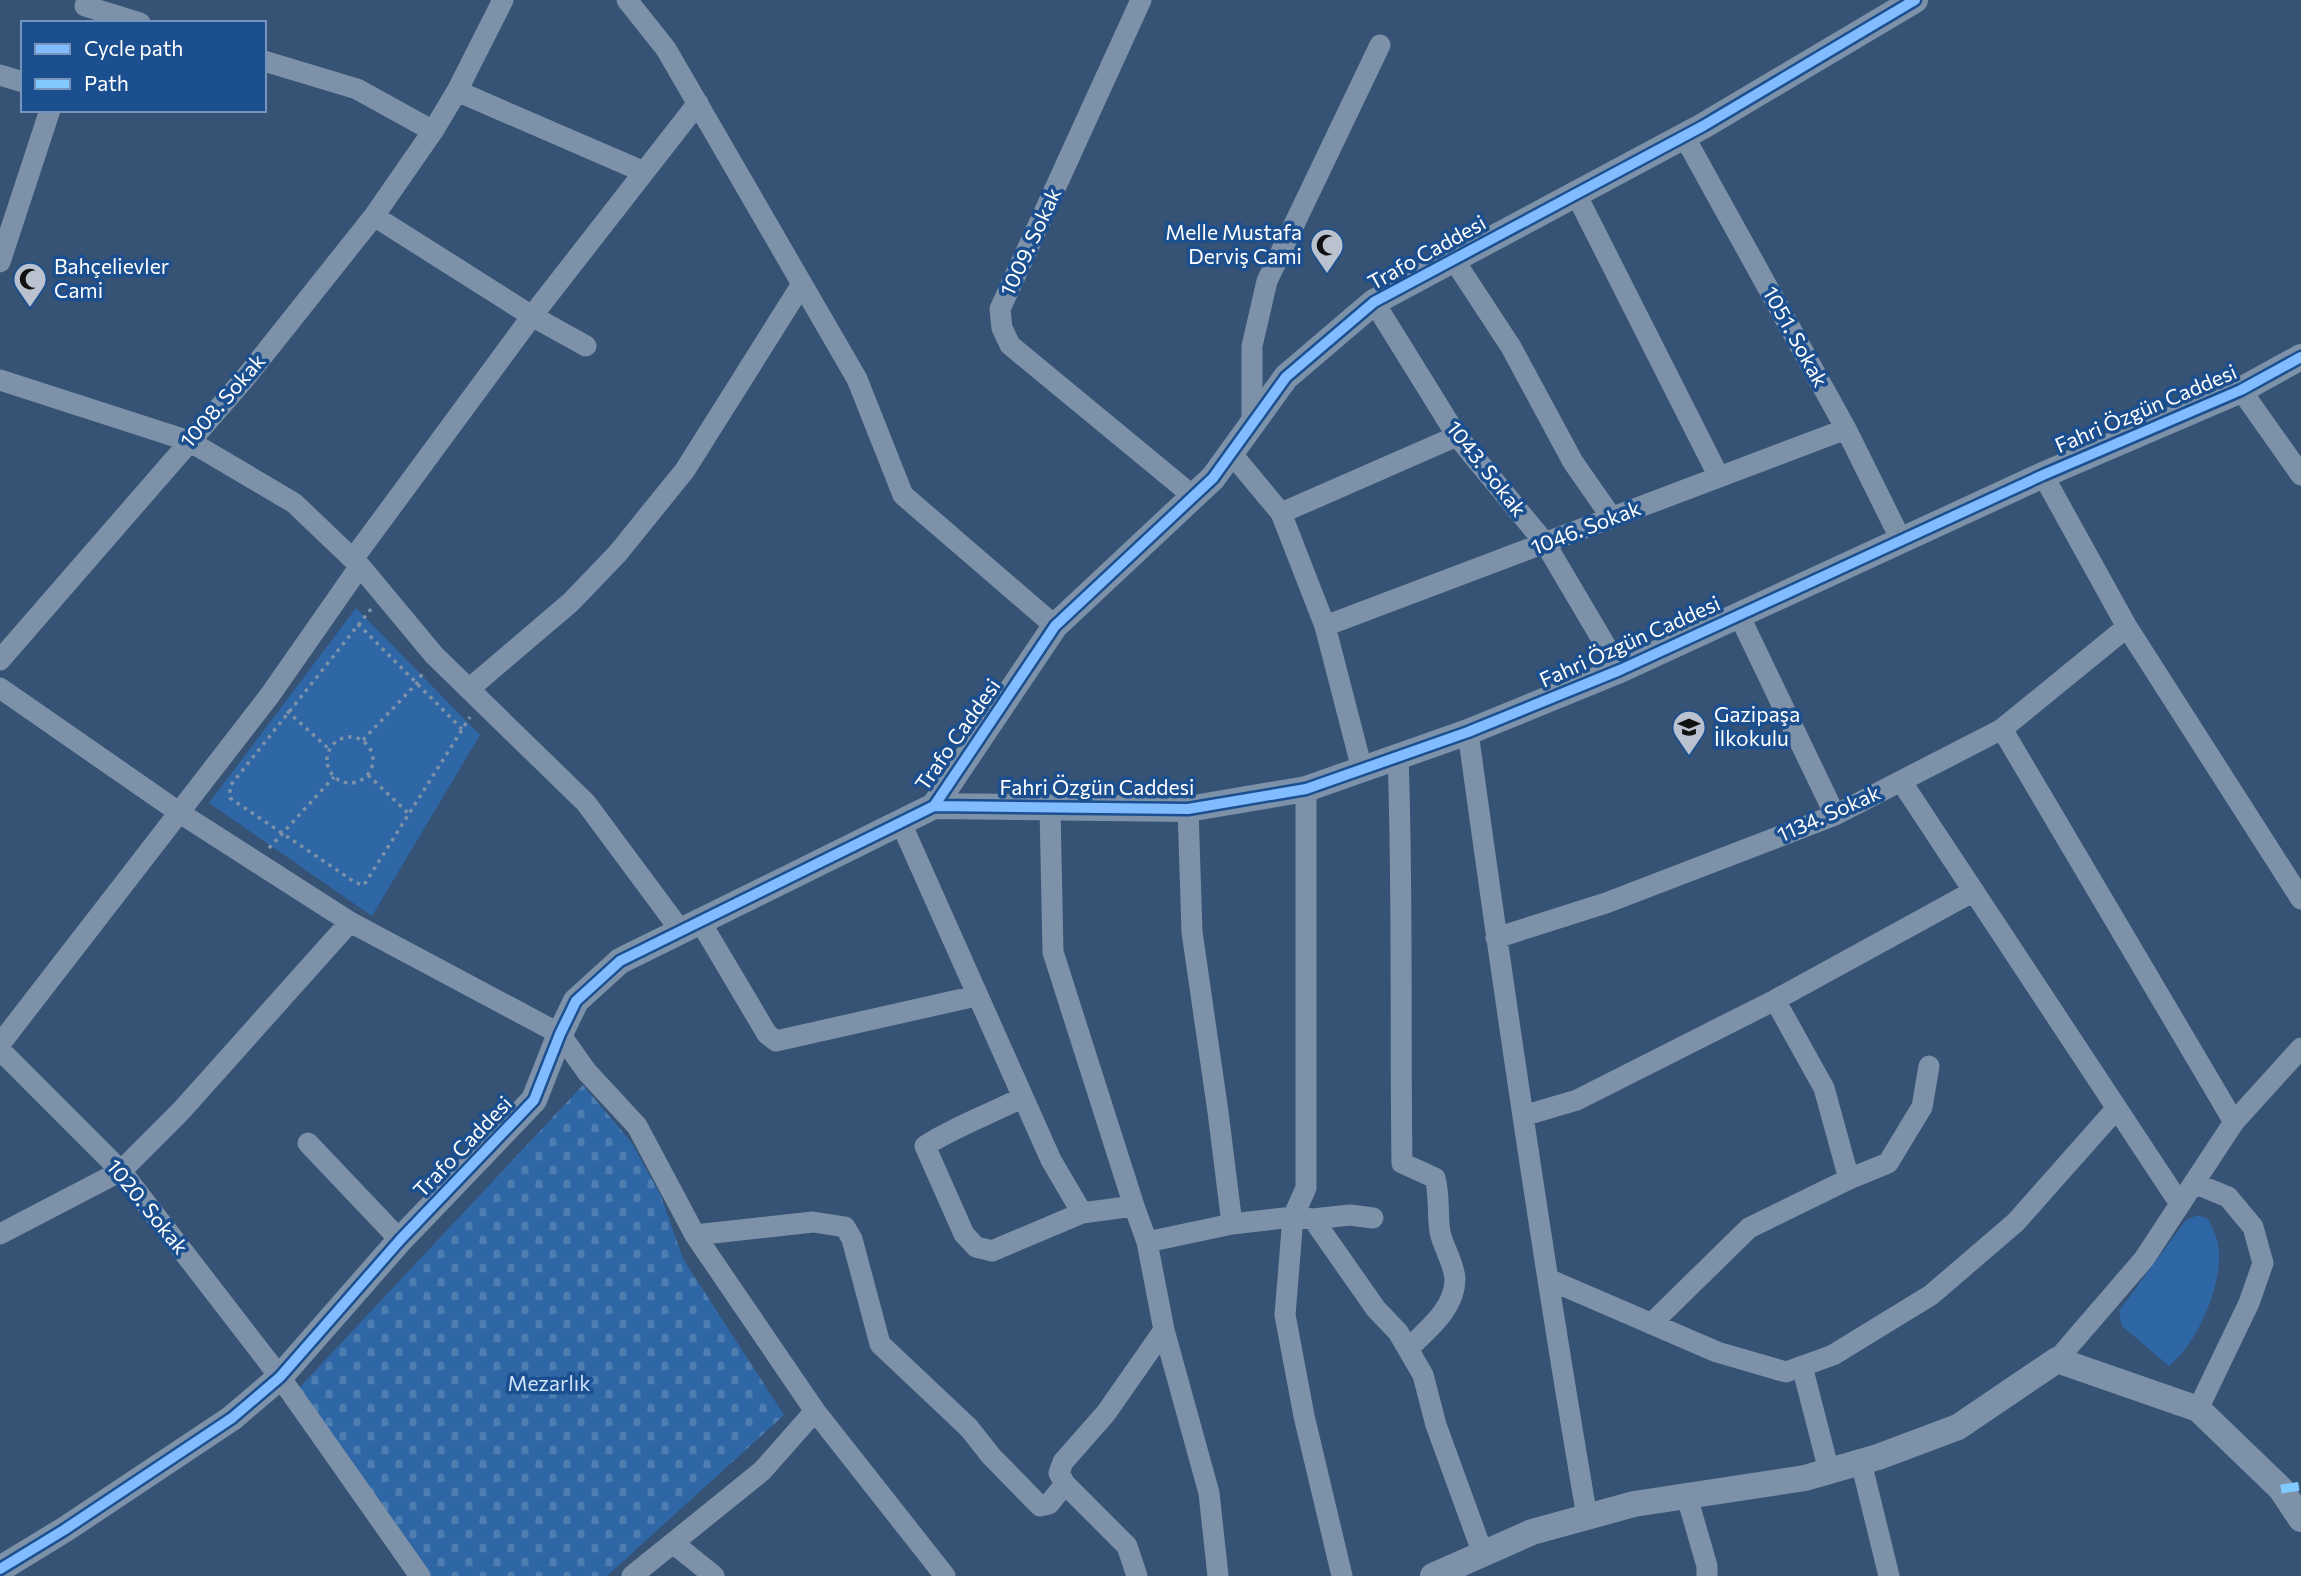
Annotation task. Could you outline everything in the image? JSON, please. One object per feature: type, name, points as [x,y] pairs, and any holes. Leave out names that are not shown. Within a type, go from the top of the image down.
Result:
[{"type":"street","name":"1008. Sokak","points":[[0,660],[246,377],[374,216],[433,131],[457,91],[503,0]]},
{"type":"street","points":[[626,0],[666,49],[857,379],[903,495],[1055,626]]},
{"type":"street","name":"1009. Sokak","points":[[1141,0],[1000,310],[1002,328],[1010,345],[1193,496]]},
{"type":"street","name":"Trafo Caddesi","points":[[0,1569],[64,1530],[232,1418],[280,1377],[400,1240],[534,1100],[576,1001],[620,961],[934,806],[1055,626],[1213,478],[1286,377],[1374,302],[1684,136],[1915,0]]},
{"type":"street","points":[[83,9],[133,21]]},
{"type":"street","points":[[1252,423],[1252,346],[1267,281],[1380,45]]},
{"type":"street","points":[[266,62],[357,89],[433,131]]},
{"type":"street","points":[[0,75],[21,81]]},
{"type":"street","points":[[457,91],[644,172]]},
{"type":"street","points":[[0,1044],[270,695],[357,563],[532,316],[698,103]]},
{"type":"street","points":[[0,261],[49,112]]},
{"type":"street","name":"1051. Sokak","points":[[1684,136],[1846,429],[1901,540]]},
{"type":"street","points":[[1576,194],[1719,477]]},
{"type":"street","points":[[374,216],[532,316],[586,346]]},
{"type":"street","points":[[1454,260],[1511,347],[1573,462],[1612,518]]},
{"type":"street","points":[[475,695],[571,603],[618,553],[685,470],[802,284]]},
{"type":"street","name":"1043. Sokak","points":[[1374,302],[1457,436],[1545,543],[1620,670]]},
{"type":"street","name":"Fahri Özgün Caddesi","points":[[934,806],[1188,809],[1306,789],[1468,732],[1620,670],[2043,475],[2241,390],[2301,358]]},
{"type":"street","points":[[0,380],[189,441],[294,503],[357,563],[434,655],[586,803],[691,926],[767,1034],[776,1041],[976,996]]},
{"type":"street","points":[[2241,390],[2301,475]]},
{"type":"street","name":"1046. Sokak","points":[[1325,626],[1846,429]]},
{"type":"street","points":[[1281,513],[1457,436]]},
{"type":"street","points":[[1231,453],[1281,513],[1325,626],[1362,769]]},
{"type":"street","points":[[2043,475],[2127,627],[2301,900]]},
{"type":"street","points":[[1739,615],[1835,815]]},
{"type":"street","name":"1134. Sokak","points":[[1496,938],[1605,903],[1835,815],[2002,729],[2127,627]]},
{"type":"street","points":[[0,688],[180,813],[350,922],[560,1034],[587,1072],[637,1126],[695,1235],[815,1411],[945,1576]]},
{"type":"street","points":[[2002,729],[2234,1122]]},
{"type":"street","points":[[1468,732],[1496,938],[1587,1517]]},
{"type":"street","points":[[1398,757],[1401,846],[1399,1020],[1402,1163],[1435,1178],[1440,1232],[1455,1278],[1452,1297],[1441,1315],[1408,1349]]},
{"type":"street","points":[[1901,781],[2180,1205]]},
{"type":"street","points":[[1306,789],[1306,1188],[1285,1315],[1304,1416],[1342,1576]]},
{"type":"street","points":[[1050,808],[1054,951],[1133,1206],[1147,1242],[1164,1329],[1209,1493],[1218,1576]]},
{"type":"street","points":[[1188,809],[1192,932],[1232,1224]]},
{"type":"street","points":[[901,823],[1051,1160],[1082,1213]]},
{"type":"street","points":[[1523,1116],[1577,1100],[1775,1000],[1974,891]]},
{"type":"street","points":[[0,1234],[121,1171],[181,1111],[350,922]]},
{"type":"street","points":[[1775,1000],[1824,1088],[1849,1179]]},
{"type":"street","points":[[1433,1576],[1532,1532],[1634,1504],[1805,1478],[1861,1462],[1958,1427],[2057,1360],[2144,1259],[2234,1122],[2301,1048]]},
{"type":"street","name":"1020. Sokak","points":[[0,1051],[121,1171],[280,1377],[420,1576]]},
{"type":"street","points":[[1651,1324],[1749,1228],[1888,1163],[1922,1107],[1929,1066]]},
{"type":"street","points":[[1023,1097],[940,1136],[925,1146],[964,1234],[976,1247],[992,1251],[1082,1213],[1133,1206]]},
{"type":"street","points":[[1548,1279],[1717,1352],[1786,1371],[1833,1355],[1931,1296],[2016,1222],[2117,1108]]},
{"type":"street","points":[[308,1143],[400,1240]]},
{"type":"street","points":[[2194,1183],[2228,1197],[2253,1227],[2263,1264],[2249,1303],[2198,1409]]},
{"type":"street","points":[[1147,1242],[1232,1224],[1350,1215],[1373,1219]]},
{"type":"street","points":[[1303,1218],[1376,1309],[1398,1332],[1423,1375],[1436,1425],[1483,1554]]},
{"type":"street","points":[[695,1235],[813,1222],[845,1227],[852,1239],[880,1344],[969,1428],[991,1457],[1040,1506],[1049,1504],[1065,1484]]},
{"type":"street","points":[[1137,1576],[1127,1546],[1065,1484],[1059,1473],[1063,1462],[1106,1413],[1164,1329]]},
{"type":"street","points":[[2057,1360],[2198,1409],[2281,1489],[2301,1519]]},
{"type":"street","points":[[1802,1366],[1829,1471]]},
{"type":"street","points":[[632,1576],[762,1471],[815,1411]]},
{"type":"street","points":[[1861,1462],[1889,1576]]},
{"type":"street","points":[[1687,1497],[1707,1566],[1707,1576]]},
{"type":"street","points":[[673,1543],[714,1576]]},
{"type":"path","points":[[384,595],[230,786],[230,798],[356,883],[364,885],[462,729],[475,695]]},
{"type":"path","points":[[358,624],[462,729]]},
{"type":"path","points":[[363,740],[417,683],[434,655]]},
{"type":"path","points":[[270,695],[329,749]]},
{"type":"path","points":[[348,736],[363,740],[373,752],[372,768],[368,775],[356,783],[348,783],[334,777],[327,764],[329,749],[340,738],[348,736]]},
{"type":"path","points":[[368,775],[409,814]]},
{"type":"path","points":[[257,862],[334,777]]},
{"type":"green space","points":[[356,608],[480,735],[372,916],[209,803]]},
{"type":"green space","name":"Mezarlık","points":[[583,1085],[632,1143],[661,1196],[683,1259],[784,1415],[607,1576],[429,1576],[299,1388]]},
{"type":"green space","points":[[2198,1215],[2208,1219],[2217,1238],[2217,1275],[2213,1293],[2199,1327],[2180,1356],[2169,1366],[2122,1326],[2119,1311],[2186,1220]]},
{"type":"marked path","points":[[2281,1489],[2301,1486]]},
{"type":"cycle path","points":[[0,1569],[64,1530],[232,1418],[280,1377],[400,1240],[534,1100],[576,1001],[620,961],[934,806],[1055,626],[1213,478],[1286,377],[1374,302],[1703,126],[1915,0]]},
{"type":"cycle path","points":[[934,806],[1188,809],[1306,789],[1468,732],[1620,670],[2043,475],[2241,390],[2301,357]]},
{"type":"place","name":"Melle Mustafa Derviş Cami","points":[[1327,275]]},
{"type":"place","name":"Bahçelievler Cami","points":[[30,309]]},
{"type":"place","name":"Gazipaşa İlkokulu","points":[[1689,757]]}]
